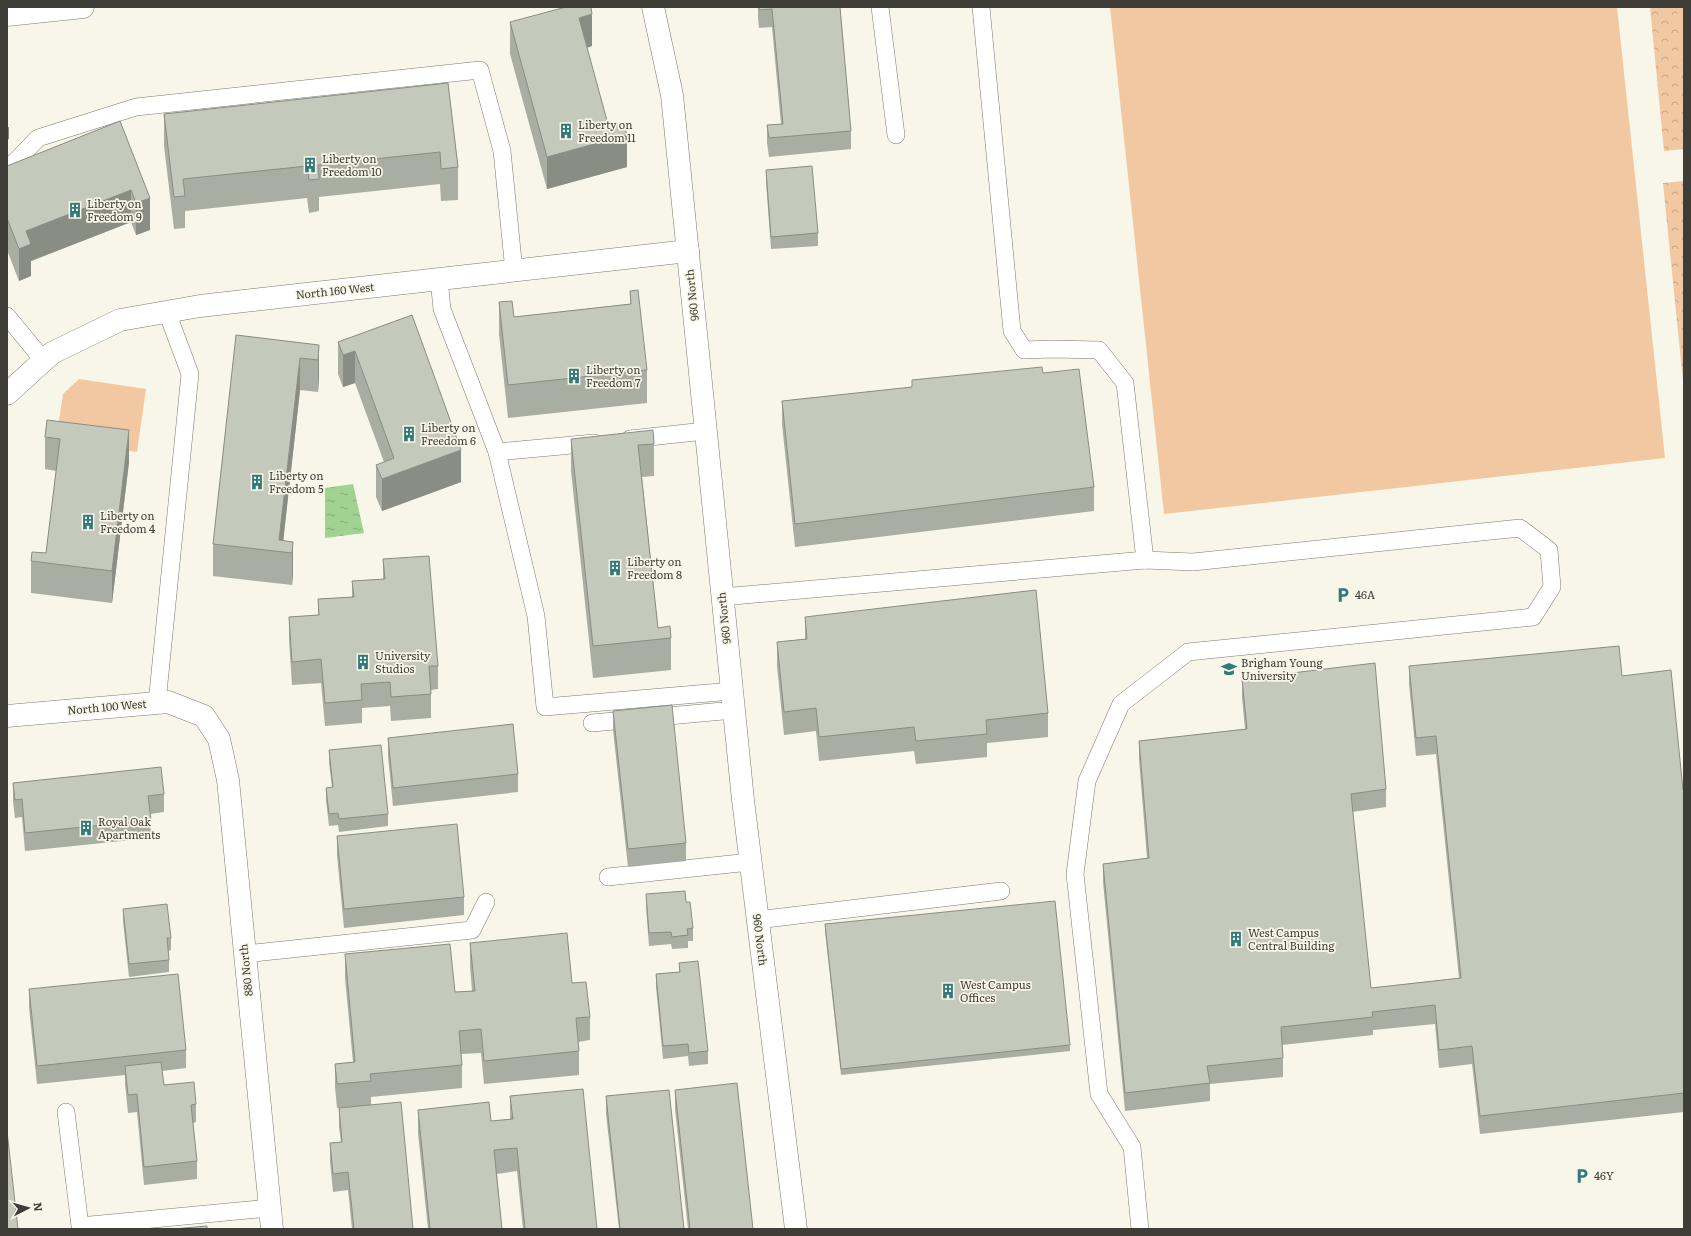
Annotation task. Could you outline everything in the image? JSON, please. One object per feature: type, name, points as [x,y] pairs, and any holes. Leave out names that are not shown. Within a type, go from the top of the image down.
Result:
[{"type":"street","points":[[7,15],[83,7]]},
{"type":"street","name":"960 North","points":[[653,7],[672,95],[750,862],[796,1229]]},
{"type":"street","name":"North 160 West","points":[[7,394],[52,353],[120,320],[200,306],[688,251]]},
{"type":"street","name":"North 100 West","points":[[7,716],[168,702],[204,716]]},
{"type":"street","name":"880 North","points":[[204,716],[219,739],[228,780],[271,1218]]},
{"type":"lane","points":[[880,7],[896,135]]},
{"type":"lane","points":[[981,7],[1012,331],[1024,350],[1099,350],[1125,383],[1145,560]]},
{"type":"lane","points":[[7,166],[15,162],[38,138],[136,107],[480,70],[502,151],[514,271]]},
{"type":"lane","points":[[439,279],[442,309],[497,452],[536,616],[545,706],[733,700]]},
{"type":"lane","points":[[157,703],[190,374],[167,312]]},
{"type":"lane","points":[[7,316],[44,361]]},
{"type":"lane","points":[[497,452],[705,431]]},
{"type":"lane","points":[[722,597],[1145,560],[1193,562],[1520,528],[1549,550],[1552,587],[1532,617],[1188,652],[1121,704],[1087,781],[1075,874],[1099,1094],[1132,1147],[1140,1229]]},
{"type":"lane","points":[[592,723],[733,700]]},
{"type":"lane","points":[[608,877],[750,862]]},
{"type":"lane","points":[[757,920],[1001,891]]},
{"type":"lane","points":[[245,954],[472,930],[486,902]]},
{"type":"lane","points":[[66,1112],[80,1226],[271,1218]]},
{"type":"green space","points":[[1110,7],[1617,7],[1665,458],[1164,514]]},
{"type":"green space","points":[[1650,7],[1684,7],[1684,149],[1664,151]]},
{"type":"green space","points":[[1684,10],[1684,66],[1683,66],[1677,11]]},
{"type":"green space","points":[[1684,181],[1684,391],[1663,183]]},
{"type":"green space","points":[[79,379],[146,389],[137,452],[56,441],[63,394]]},
{"type":"water","points":[[353,484],[364,533],[325,538],[325,488]]},
{"type":"building","name":"Liberty on Freedom 11","points":[[566,7],[591,7],[592,14],[579,18],[609,128],[624,124],[627,135],[547,157],[510,22]]},
{"type":"building","points":[[759,7],[840,7],[851,131],[769,138],[767,125],[783,124],[772,9],[759,10]]},
{"type":"building","points":[[448,83],[458,167],[441,169],[440,152],[318,165],[319,179],[309,180],[307,166],[183,179],[185,196],[174,197],[164,114]]},
{"type":"building","points":[[120,121],[150,198],[136,203],[131,190],[26,231],[31,244],[19,249],[7,218],[7,166]]},
{"type":"building","points":[[812,166],[818,233],[771,237],[766,170]]},
{"type":"building","points":[[638,290],[647,370],[508,385],[499,302],[512,301],[514,317],[631,304],[630,291]]},
{"type":"building","name":"Liberty on Freedom 6","points":[[412,315],[461,450],[382,479],[376,465],[394,458],[355,351],[343,355],[338,342]]},
{"type":"building","name":"Liberty on Freedom 5","points":[[236,335],[319,345],[318,360],[300,358],[279,540],[293,542],[292,553],[213,544]]},
{"type":"building","points":[[1042,367],[1043,373],[1079,369],[1094,487],[795,524],[782,401],[912,387],[912,380]]},
{"type":"building","name":"Liberty on Freedom 4","points":[[47,420],[129,430],[112,571],[31,561],[32,552],[46,553],[60,439],[45,437]]},
{"type":"building","name":"Liberty on Freedom 8","points":[[653,430],[654,444],[638,445],[658,628],[670,626],[671,638],[593,646],[571,439]]},
{"type":"building","name":"University Studios","points":[[429,556],[438,666],[429,666],[431,694],[391,697],[390,682],[361,684],[362,700],[325,703],[321,659],[292,662],[289,617],[319,615],[318,599],[354,597],[352,581],[385,579],[383,559]]},
{"type":"building","points":[[1036,590],[1048,713],[986,720],[987,734],[916,741],[914,727],[819,737],[816,708],[784,712],[777,642],[807,639],[805,617]]},
{"type":"building","name":"West Campus Central Building","points":[[1619,646],[1622,676],[1671,670],[1684,790],[1684,1093],[1480,1116],[1472,1046],[1439,1050],[1435,1005],[1372,1012],[1373,1017],[1281,1027],[1283,1058],[1207,1066],[1210,1083],[1125,1093],[1103,864],[1149,858],[1139,741],[1247,729],[1242,679],[1375,663],[1386,789],[1351,794],[1371,988],[1461,978],[1436,736],[1416,738],[1409,666]]},
{"type":"building","points":[[672,705],[686,843],[628,849],[613,711]]},
{"type":"building","points":[[513,724],[518,774],[393,788],[388,738]]},
{"type":"building","points":[[381,745],[388,814],[339,819],[338,813],[329,814],[326,788],[333,787],[329,750]]},
{"type":"building","name":"Royal Oak Apartments","points":[[161,767],[164,794],[148,796],[151,820],[25,833],[22,799],[15,800],[13,783]]},
{"type":"building","points":[[457,824],[464,897],[344,909],[337,836]]},
{"type":"building","points":[[685,891],[686,902],[690,902],[693,928],[687,929],[688,935],[672,937],[671,932],[649,933],[646,894]]},
{"type":"building","name":"West Campus Offices","points":[[1055,901],[1070,1045],[841,1069],[825,924]]},
{"type":"building","points":[[167,904],[171,938],[167,938],[169,960],[129,964],[123,909]]},
{"type":"building","points":[[567,933],[572,983],[586,982],[590,1017],[576,1018],[579,1051],[484,1061],[481,1029],[459,1031],[462,1065],[370,1074],[371,1081],[337,1084],[335,1064],[355,1062],[345,954],[450,944],[455,992],[475,991],[470,943]]},
{"type":"building","points":[[698,961],[708,1051],[689,1053],[688,1044],[663,1046],[656,974],[680,972],[679,963]]},
{"type":"building","points":[[178,974],[186,1050],[37,1066],[29,989]]},
{"type":"building","points":[[161,1062],[164,1085],[194,1082],[196,1104],[191,1105],[197,1161],[144,1167],[137,1094],[128,1095],[125,1066]]},
{"type":"building","points":[[737,1083],[753,1229],[690,1229],[675,1090]]},
{"type":"building","points":[[583,1089],[597,1229],[525,1229],[517,1148],[494,1150],[502,1229],[430,1229],[418,1110],[489,1102],[491,1121],[513,1119],[510,1096]]},
{"type":"building","points":[[669,1090],[684,1229],[620,1229],[606,1096]]},
{"type":"building","points":[[401,1102],[413,1229],[354,1229],[348,1172],[333,1174],[330,1143],[342,1142],[339,1108]]},
{"type":"building","points":[[7,1131],[18,1229],[7,1229]]},
{"type":"building","points":[[207,1226],[207,1229],[173,1229]]},
{"type":"place","name":"Liberty on Freedom 11","points":[[566,131]]},
{"type":"place","name":"Liberty on Freedom 10","points":[[310,165]]},
{"type":"place","name":"Liberty on Freedom 9","points":[[75,210]]},
{"type":"place","name":"Liberty on Freedom 7","points":[[574,376]]},
{"type":"place","name":"Liberty on Freedom 6","points":[[409,434]]},
{"type":"place","name":"Liberty on Freedom 5","points":[[257,482]]},
{"type":"place","name":"Liberty on Freedom 4","points":[[88,522]]},
{"type":"place","name":"Liberty on Freedom 8","points":[[615,568]]},
{"type":"place","name":"46A","points":[[1343,595]]},
{"type":"place","name":"University Studios","points":[[363,662]]},
{"type":"place","name":"Brigham Young University","points":[[1229,669]]},
{"type":"place","name":"Royal Oak Apartments","points":[[86,828]]},
{"type":"place","name":"West Campus Central Building","points":[[1236,939]]},
{"type":"place","name":"West Campus Offices","points":[[948,991]]},
{"type":"place","name":"46Y","points":[[1582,1176]]}]
